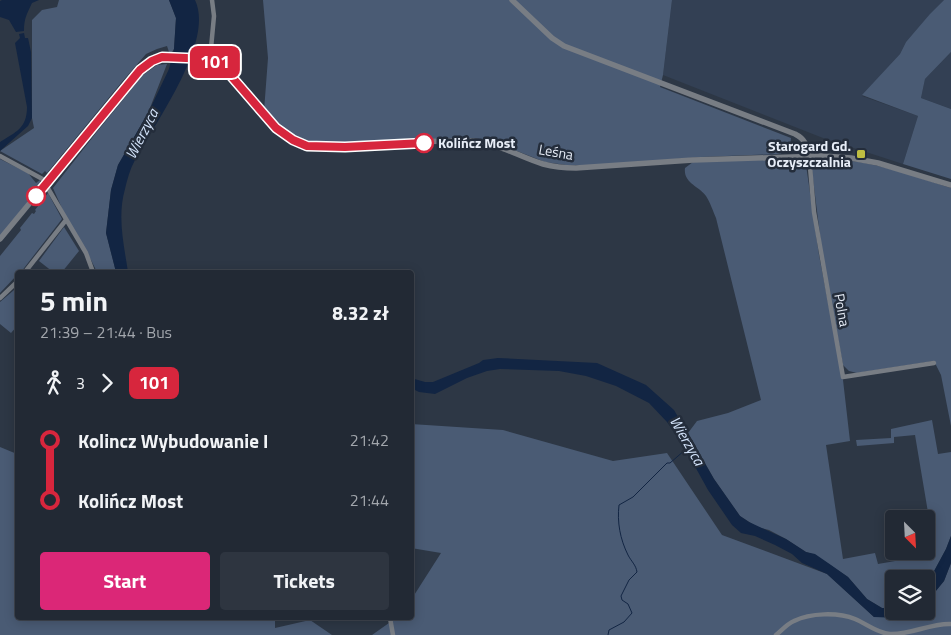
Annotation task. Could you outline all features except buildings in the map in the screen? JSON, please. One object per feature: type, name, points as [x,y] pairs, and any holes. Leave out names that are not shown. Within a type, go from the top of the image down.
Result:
[{"type":"street","points":[[0,239],[140,70],[152,61],[162,57],[210,59],[214,16],[212,0]]},
{"type":"street","points":[[512,0],[552,38],[564,46],[795,134],[807,144],[808,156]]},
{"type":"street","name":"Leśna","points":[[210,59],[231,76],[276,128],[293,140],[307,146],[345,147],[459,141],[482,142],[544,164],[576,168],[686,160],[808,156],[864,160],[951,185]]},
{"type":"street","points":[[0,156],[47,183],[66,220],[86,252],[93,270]]},
{"type":"street","name":"Polna","points":[[808,156],[814,212],[843,377],[934,363]]},
{"type":"street","points":[[27,270],[66,220]]},
{"type":"street","points":[[0,298],[15,285]]},
{"type":"street","points":[[776,635],[796,620],[821,616],[839,615],[852,618],[887,634],[900,634],[935,625],[951,624]]},
{"type":"street","points":[[390,620],[393,635]]},
{"type":"shaded area","points":[[59,0],[169,0],[176,18],[174,49],[172,52],[169,52],[167,46],[146,54],[47,173],[45,171],[42,174],[0,151],[34,128],[32,118],[32,20],[42,10],[57,7]]},
{"type":"shaded area","points":[[263,0],[672,0],[660,87],[791,138],[790,148],[780,154],[701,157],[603,165],[566,165],[545,162],[494,142],[475,138],[329,145],[306,142],[286,132],[264,111],[268,58]]},
{"type":"shaded area","points":[[672,0],[944,0],[906,42],[900,54],[862,96],[918,116],[903,164],[823,138],[663,75]]},
{"type":"shaded area","points":[[944,0],[951,0],[951,52],[925,79],[921,98],[951,109],[951,179],[903,164],[918,116],[862,95],[900,54],[906,42]]},
{"type":"shaded area","points":[[951,52],[951,109],[921,98],[925,79]]},
{"type":"shaded area","points":[[167,64],[148,113],[118,165],[111,190],[106,233],[115,270],[96,270],[68,222],[53,188],[143,75],[157,65]]},
{"type":"shaded area","points":[[805,158],[819,255],[843,380],[850,441],[826,445],[843,559],[875,553],[878,564],[901,560],[935,560],[935,510],[928,510],[915,435],[894,437],[894,443],[857,446],[856,440],[891,438],[891,429],[932,420],[938,454],[951,452],[951,536],[946,549],[935,570],[885,570],[885,608],[867,599],[848,577],[815,555],[806,552],[769,530],[757,527],[740,516],[714,479],[688,433],[697,421],[728,413],[761,400],[716,218],[706,196],[686,177],[685,168],[693,162]]},
{"type":"shaded area","points":[[0,159],[28,173],[36,183],[40,180],[40,185],[28,197],[27,203],[0,236]]},
{"type":"shaded area","points":[[815,159],[832,159],[867,164],[901,172],[951,188],[951,426],[941,375],[934,361],[857,373],[849,371],[843,365],[823,259],[811,163]]},
{"type":"shaded area","points":[[48,193],[62,219],[23,270],[15,270],[15,277],[0,293],[0,256],[32,213],[34,214]]},
{"type":"shaded area","points":[[64,227],[79,251],[64,270],[50,270],[39,261]]},
{"type":"shaded area","points":[[15,291],[15,328],[11,333],[0,324],[0,302]]},
{"type":"shaded area","points":[[414,424],[503,430],[613,461],[667,453],[722,535],[827,574],[874,617],[885,616],[885,620],[935,620],[935,592],[944,581],[951,563],[951,635],[372,635],[393,620],[414,620],[414,595],[441,553],[414,548]]},
{"type":"shaded area","points":[[0,447],[15,453],[15,620],[275,620],[275,628],[310,620],[332,635],[0,635]]},
{"type":"water","points":[[39,0],[32,3],[27,13],[24,31],[16,32],[9,20],[0,17],[0,1]]},
{"type":"water","name":"Wierzyca","points":[[169,0],[195,0],[199,17],[197,38],[190,60],[168,105],[135,160],[129,174],[123,199],[121,220],[128,270],[115,270],[106,233],[111,190],[118,165],[148,113],[169,69],[174,49],[176,18]]},
{"type":"water","points":[[24,33],[25,38],[28,38],[31,52],[32,118],[28,126],[0,151],[0,142],[20,129],[25,120],[27,107],[15,43],[20,38],[19,34]]},
{"type":"water","name":"Wierzyca","points":[[498,358],[597,363],[646,385],[674,410],[714,479],[740,516],[786,539],[806,552],[815,554],[848,577],[867,599],[885,608],[885,617],[874,617],[827,574],[802,563],[792,554],[775,545],[755,536],[741,533],[732,525],[708,490],[682,443],[667,422],[649,403],[616,386],[586,376],[559,371],[500,369],[467,378],[435,394],[414,390],[414,379],[433,382],[483,360]]},
{"type":"water","points":[[951,536],[951,563],[944,581],[935,592],[935,570]]},
{"type":"waterway","name":"Wierzyca","points":[[608,635],[609,630],[624,622],[632,613],[628,604],[622,600],[621,596],[629,580],[637,572],[621,537],[619,505],[633,497],[667,463],[670,463],[685,450]]},
{"type":"bus line","name":"101","points":[[36,196],[140,70],[152,61],[162,57],[206,58],[218,64],[231,76],[276,128],[300,144],[307,146],[345,147],[424,143]]},
{"type":"place","name":"Kolińcz Most","points":[[424,143]]},
{"type":"place","name":"Starogard Gd. Oczyszczalnia","points":[[861,154]]}]
